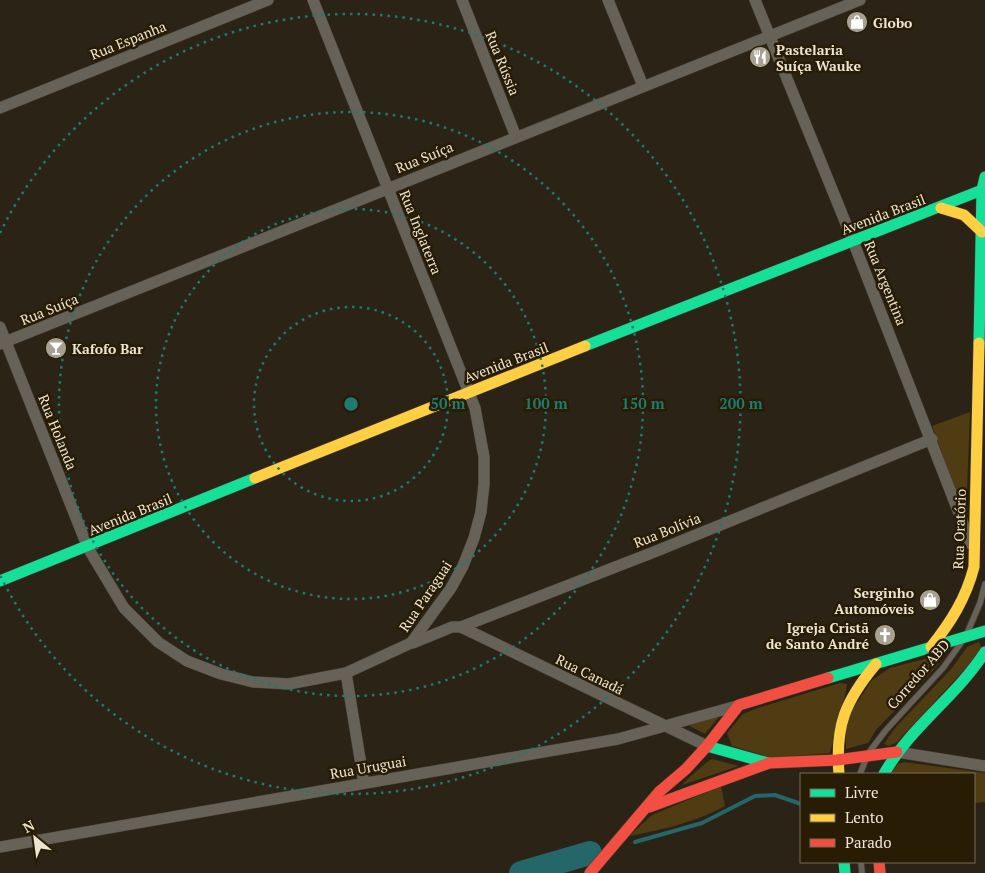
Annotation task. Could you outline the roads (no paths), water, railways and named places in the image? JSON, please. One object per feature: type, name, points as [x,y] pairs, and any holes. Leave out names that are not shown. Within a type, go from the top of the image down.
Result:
[{"type":"main road","name":"Rua Oratório","points":[[931,647],[954,618],[967,595],[974,567],[982,190],[985,177]]},
{"type":"main road","name":"Avenida Brasil","points":[[0,581],[88,548],[468,392],[941,208],[982,190]]},
{"type":"main road","name":"Avenida Brasil","points":[[941,208],[961,212],[971,219],[982,232]]},
{"type":"main road","points":[[590,873],[643,810],[707,746],[739,705],[985,631]]},
{"type":"main road","points":[[885,773],[897,752],[968,678],[985,652]]},
{"type":"main road","points":[[838,773],[839,733],[847,702],[876,664]]},
{"type":"main road","points":[[719,729],[733,756]]},
{"type":"main road","points":[[707,746],[733,756],[769,763],[837,760],[897,752]]},
{"type":"main road","points":[[643,810],[769,763]]},
{"type":"street","name":"Rua Espanha","points":[[0,108],[268,0]]},
{"type":"street","name":"Rua Inglaterra","points":[[313,0],[468,392]]},
{"type":"street","name":"Rua Rússia","points":[[462,0],[516,137]]},
{"type":"street","points":[[608,0],[643,86]]},
{"type":"street","name":"Rua Argentina","points":[[756,0],[854,241],[974,550]]},
{"type":"street","name":"Rua Suíça","points":[[3,343],[860,0]]},
{"type":"street","name":"Rua Holanda","points":[[0,328],[3,343],[88,548]]},
{"type":"street","name":"Rua Paraguai","points":[[88,548],[124,608],[158,642],[187,661],[221,674],[269,684],[315,681],[346,673],[411,643],[451,588],[463,566],[481,512],[484,457],[480,429],[468,392]]},
{"type":"street","name":"Rua Bolívia","points":[[411,643],[452,627],[461,627],[654,552],[932,439]]},
{"type":"street","name":"Rua Canadá","points":[[461,627],[707,746]]},
{"type":"street","points":[[346,673],[364,783]]},
{"type":"street","name":"Rua Uruguai","points":[[0,847],[618,739],[661,725],[739,705]]},
{"type":"street","points":[[897,752],[985,766]]},
{"type":"lane","name":"Corredor ABD","points":[[860,773],[878,740],[944,668],[966,637],[980,603],[985,584]]},
{"type":"waterway","points":[[635,842],[702,823],[755,796],[775,795],[800,804]]},
{"type":"waterway","points":[[521,873],[590,853]]},
{"type":"place","name":"Globo","points":[[857,22]]},
{"type":"place","name":"Pastelaria Suíça Wauke","points":[[760,57]]},
{"type":"place","name":"Kafofo Bar","points":[[56,348]]},
{"type":"place","name":"Serginho Automóveis","points":[[930,600]]},
{"type":"place","name":"Igreja Cristã de Santo André","points":[[885,635]]}]
